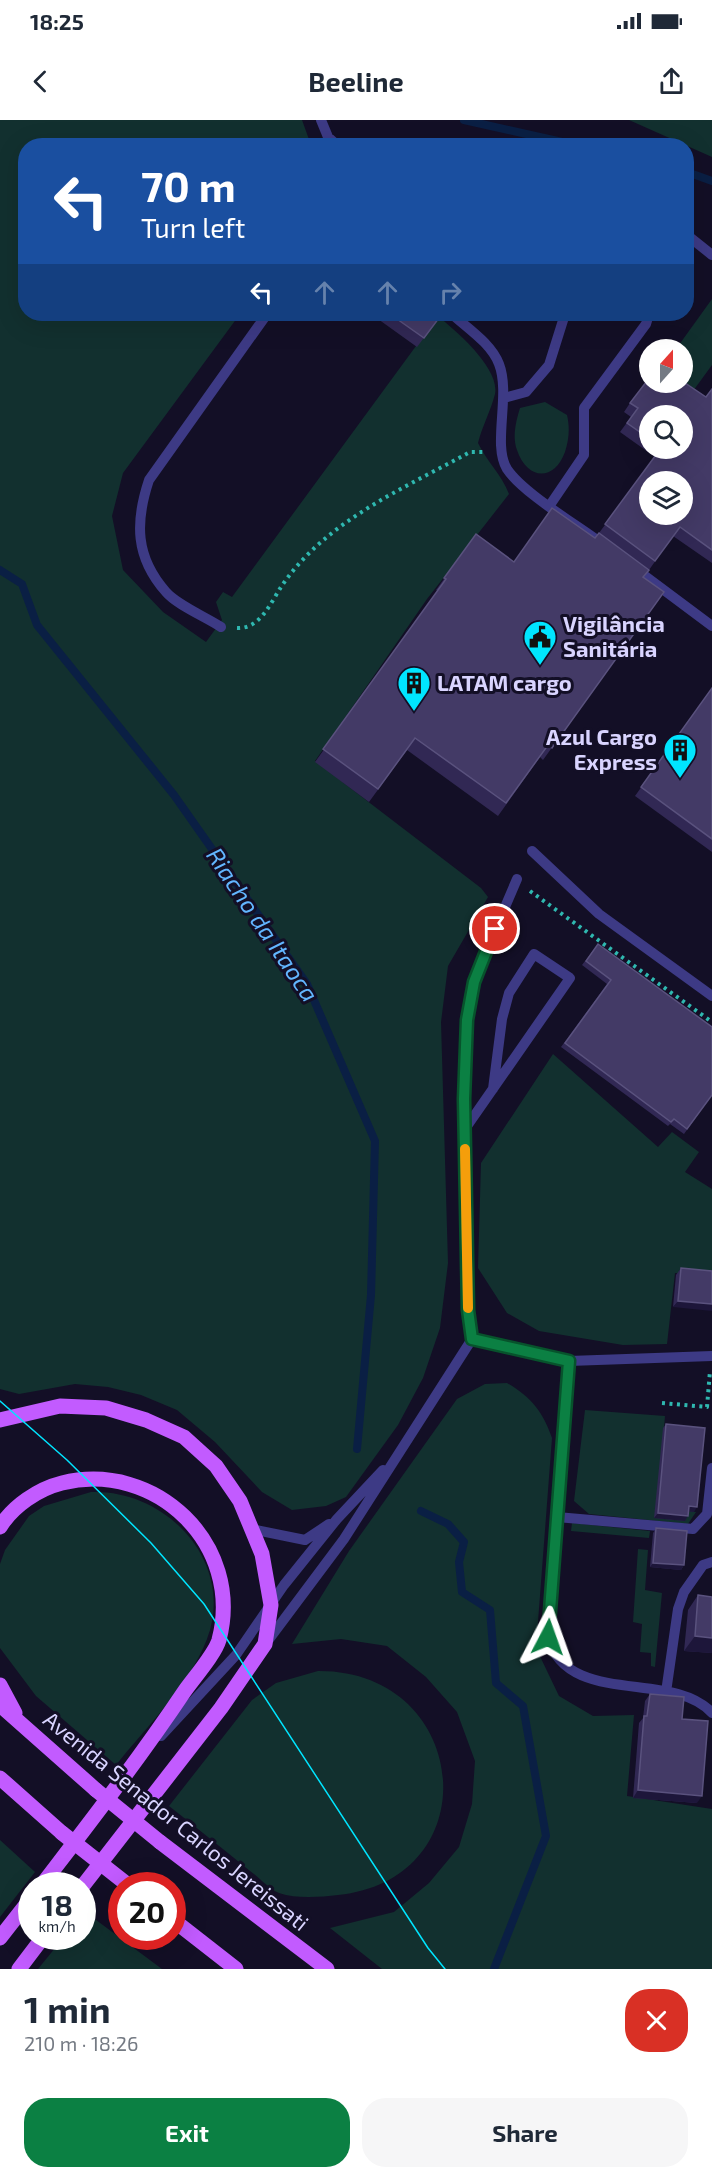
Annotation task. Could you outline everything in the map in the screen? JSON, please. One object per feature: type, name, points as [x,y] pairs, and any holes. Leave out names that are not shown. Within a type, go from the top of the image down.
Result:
[{"type":"main road","points":[[0,1420],[60,1406],[106,1408],[146,1420],[184,1437],[216,1466],[240,1501],[262,1554],[271,1605],[265,1644],[221,1708],[94,1872]]},
{"type":"main road","points":[[0,1527],[23,1503],[47,1487],[84,1478],[113,1479],[145,1489],[174,1505],[195,1528],[209,1552],[221,1584],[223,1610],[219,1642],[137,1761],[51,1872]]},
{"type":"main road","points":[[0,1685],[24,1729]]},
{"type":"main road","name":"Avenida Senador Carlos Jereissati","points":[[0,1705],[24,1729],[160,1842],[327,1969]]},
{"type":"main road","points":[[0,1778],[62,1833],[112,1872]]},
{"type":"main road","points":[[0,1938],[18,1915]]},
{"type":"main road","points":[[186,1930],[236,1969]]},
{"type":"main road","points":[[211,1949],[222,1969]]},
{"type":"main road","points":[[19,1969],[33,1950]]},
{"type":"lane","points":[[321,120],[329,138]]},
{"type":"lane","points":[[694,241],[712,255]]},
{"type":"lane","points":[[221,627],[167,593],[143,558],[139,531],[140,506],[149,480],[262,321]]},
{"type":"lane","points":[[460,321],[482,341],[499,362],[504,398],[501,453],[507,469],[550,505],[712,626]]},
{"type":"lane","points":[[504,398],[526,392],[549,365],[563,321]]},
{"type":"lane","points":[[550,505],[584,455],[584,408],[647,321]]},
{"type":"lane","points":[[532,851],[599,914],[712,996]]},
{"type":"lane","points":[[265,1644],[344,1539],[472,1339],[468,1310],[465,1129],[467,1020],[474,982],[517,879]]},
{"type":"lane","points":[[465,1129],[493,1089],[570,978],[534,954],[509,993],[502,1019],[493,1089]]},
{"type":"lane","points":[[472,1339],[569,1361],[712,1356]]},
{"type":"lane","points":[[569,1361],[548,1637],[551,1649],[564,1665],[588,1679],[666,1692],[700,1702],[712,1713]]},
{"type":"lane","points":[[137,1761],[236,1655],[337,1519],[404,1448]]},
{"type":"lane","points":[[557,1517],[693,1529],[708,1514],[712,1468]]},
{"type":"lane","points":[[251,1529],[305,1540],[337,1519]]},
{"type":"lane","points":[[666,1692],[678,1609],[684,1592],[703,1565],[712,1562]]},
{"type":"path","points":[[221,627],[245,628],[265,615],[300,561],[350,518],[470,452],[501,453]]},
{"type":"path","points":[[510,894],[529,891],[712,1022]]},
{"type":"path","points":[[623,973],[630,963]]},
{"type":"path","points":[[662,1403],[707,1407],[712,1356]]},
{"type":"green space","points":[[0,120],[302,120],[308,138],[18,138],[18,321],[235,321],[123,473],[112,516],[123,570],[163,612],[206,642],[222,620],[216,602],[223,592],[232,597],[434,321],[444,321],[455,331],[475,351],[491,373],[495,384],[495,394],[478,443],[509,494],[427,599],[315,761],[481,888],[488,897],[448,966],[441,1022],[448,1263],[440,1328],[423,1378],[398,1425],[346,1497],[326,1506],[292,1510],[262,1492],[215,1442],[177,1410],[141,1395],[108,1387],[75,1384],[19,1394],[0,1389]]},
{"type":"green space","points":[[629,120],[712,120],[712,157],[694,149],[694,138],[669,138]]},
{"type":"green space","points":[[712,299],[712,365],[693,391],[693,339],[683,339]]},
{"type":"green space","points":[[684,393],[692,393],[685,402]]},
{"type":"green space","points":[[545,402],[567,415],[569,433],[565,452],[560,462],[554,469],[541,474],[534,472],[521,460],[515,434],[520,408]]},
{"type":"green space","points":[[553,1054],[658,1147],[672,1132],[699,1152],[685,1172],[712,1189],[712,1276],[675,1273],[667,1344],[623,1345],[539,1331],[507,1313],[478,1268],[481,1163]]},
{"type":"green space","points":[[507,1383],[535,1406],[545,1420],[552,1438],[536,1648],[559,1696],[593,1716],[634,1715],[627,1796],[712,1809],[712,1969],[382,1969],[330,1928],[394,1912],[429,1883],[459,1847],[472,1804],[475,1761],[457,1712],[426,1677],[387,1646],[341,1639],[292,1644],[349,1551],[457,1399],[485,1384]]},
{"type":"green space","points":[[585,1410],[665,1416],[657,1508],[696,1512],[688,1524],[589,1514],[574,1501]]},
{"type":"green space","points":[[91,1492],[119,1494],[145,1503],[169,1517],[188,1536],[203,1558],[212,1584],[213,1611],[207,1639],[190,1673],[116,1765],[36,1696],[0,1648],[0,1564],[5,1550],[29,1516],[44,1506]]},
{"type":"green space","points":[[572,1523],[650,1531],[649,1538],[571,1531]]},
{"type":"green space","points":[[638,1549],[648,1550],[645,1590],[662,1593],[655,1667],[651,1666],[651,1653],[640,1652],[642,1624],[633,1622]]},
{"type":"green space","points":[[318,1671],[369,1680],[407,1703],[432,1737],[443,1777],[439,1817],[421,1853],[387,1881],[338,1895],[293,1896],[272,1889],[169,1806],[252,1700],[276,1683]]},
{"type":"green space","points":[[0,1840],[35,1872],[18,1872],[18,1894],[0,1917]]},
{"type":"green space","points":[[96,1920],[108,1929],[108,1950],[136,1950],[162,1969],[38,1969],[53,1950],[96,1950]]},
{"type":"building","points":[[400,321],[437,321],[424,338]]},
{"type":"building","points":[[693,388],[706,397],[712,389],[712,550],[680,527],[655,561],[605,524],[639,478],[639,525],[693,525],[693,471],[644,471],[653,459],[693,459],[693,405],[639,405],[639,431],[627,423],[638,408],[630,403],[639,391],[693,393]]},
{"type":"building","points":[[552,508],[595,538],[599,533],[649,570],[643,577],[664,592],[552,748],[548,745],[506,803],[415,738],[378,789],[323,749],[476,534],[514,562]]},
{"type":"building","name":"Azul Cargo Express","points":[[712,688],[712,839],[641,787]]},
{"type":"building","points":[[598,944],[712,1027],[712,1095],[687,1129],[674,1119],[671,1122],[565,1043],[611,980],[586,961]]},
{"type":"building","points":[[681,1268],[712,1271],[712,1304],[678,1301]]},
{"type":"building","points":[[666,1424],[705,1428],[697,1507],[689,1506],[688,1516],[658,1513]]},
{"type":"building","points":[[656,1528],[687,1531],[684,1565],[653,1563]]},
{"type":"building","points":[[698,1595],[712,1597],[712,1638],[695,1636]]},
{"type":"building","points":[[650,1694],[684,1697],[682,1719],[708,1721],[702,1796],[638,1790],[644,1716],[647,1716]]},
{"type":"waterway","points":[[464,120],[544,138]]},
{"type":"waterway","points":[[694,175],[712,181]]},
{"type":"waterway","name":"Riacho da Itaoca","points":[[0,570],[22,584],[37,625],[174,795],[307,984],[375,1141],[371,1295],[357,1449]]},
{"type":"waterway","name":"Riacho da Itaoca","points":[[421,1511],[448,1524],[464,1542],[459,1562],[462,1592],[490,1610],[496,1683],[523,1706],[546,1836],[494,1969]]},
{"type":"tram line","points":[[0,1401],[67,1460],[151,1543],[204,1604],[428,1948],[445,1969]]},
{"type":"slow traffic","points":[[465,1149],[468,1308]]},
{"type":"place","name":"Vigilância Sanitária","points":[[540,666]]},
{"type":"place","name":"LATAM cargo","points":[[414,712]]},
{"type":"place","name":"Azul Cargo Express","points":[[680,779]]},
{"type":"route","points":[[495,929],[474,982],[467,1020],[464,1099],[468,1310],[472,1339],[569,1361],[548,1637]]}]
